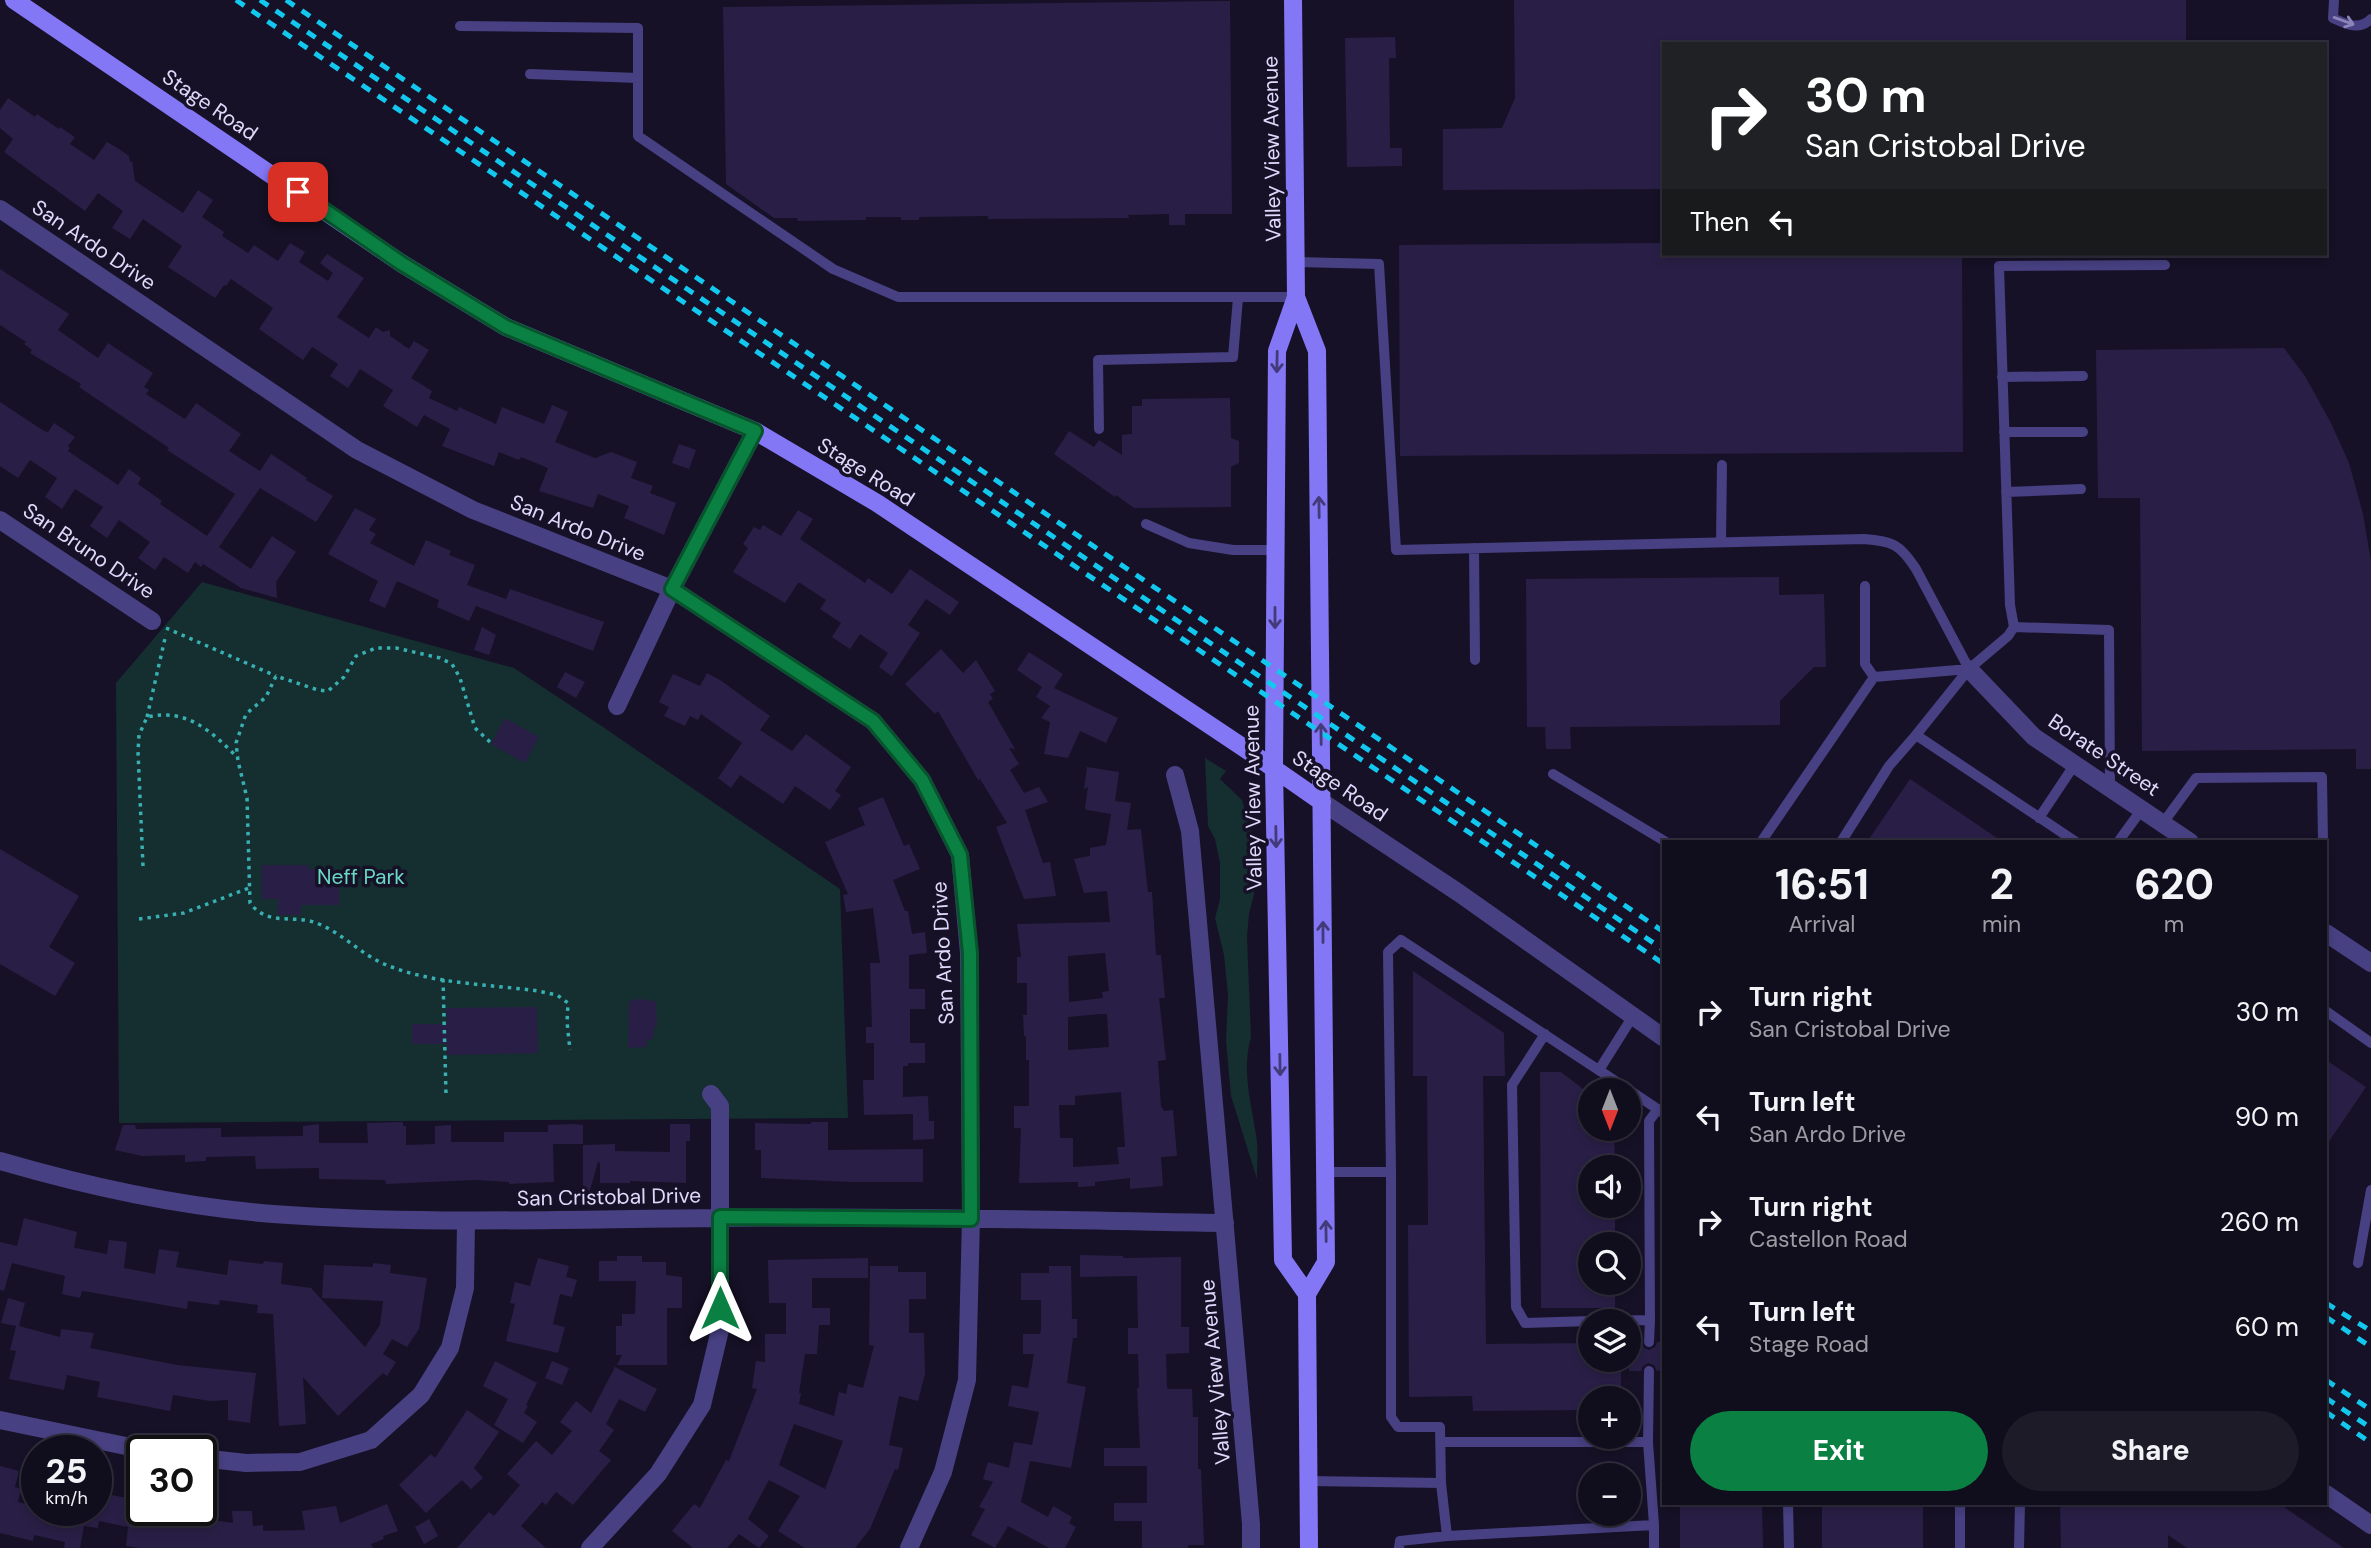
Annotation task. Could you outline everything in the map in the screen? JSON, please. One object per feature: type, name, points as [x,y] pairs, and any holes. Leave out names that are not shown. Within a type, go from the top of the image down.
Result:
[{"type":"main road","name":"Stage Road","points":[[14,0],[401,263],[506,327],[755,431],[877,503],[1322,803]]},
{"type":"main road","name":"Valley View Avenue","points":[[1293,0],[1296,297],[1277,351],[1274,769],[1283,1261],[1307,1294],[1326,1262],[1322,803],[1317,351],[1296,297]]},
{"type":"main road","points":[[1307,1294],[1310,1548]]},
{"type":"street","name":"San Ardo Drive","points":[[0,209],[357,450],[473,510],[672,589],[873,721],[922,780],[960,855],[970,953],[971,1219],[967,1380],[943,1472],[909,1548]]},
{"type":"street","points":[[617,706],[672,589],[755,431]]},
{"type":"street","name":"San Bruno Drive","points":[[0,520],[160,625]]},
{"type":"street","name":"Borate Street","points":[[1969,669],[2034,737],[2187,840]]},
{"type":"street","name":"Valley View Avenue","points":[[1175,775],[1190,831],[1251,1548]]},
{"type":"street","name":"Stage Road","points":[[1322,803],[1459,893],[1662,1037]]},
{"type":"street","points":[[2327,934],[2371,963]]},
{"type":"street","points":[[590,1548],[658,1474],[702,1405],[720,1330],[720,1106],[711,1094]]},
{"type":"street","name":"San Cristobal Drive","points":[[0,1161],[105,1189],[176,1202],[272,1214],[466,1222],[720,1217],[1225,1223]]},
{"type":"street","points":[[217,1460],[246,1463],[300,1462],[371,1440],[421,1395],[450,1348],[465,1288],[466,1222]]},
{"type":"street","points":[[0,1420],[126,1446]]},
{"type":"street","points":[[2327,1495],[2371,1525]]},
{"type":"lane","points":[[2333,0],[2333,18],[2350,26],[2365,25],[2371,19]]},
{"type":"lane","points":[[460,26],[638,28],[638,136],[834,269],[898,297],[1296,297]]},
{"type":"lane","points":[[530,74],[638,78]]},
{"type":"lane","points":[[1296,262],[1379,264],[1396,550],[1864,539],[1890,541],[1906,554],[1916,569],[1969,669]]},
{"type":"lane","points":[[1842,840],[1889,766],[1969,669],[2008,636],[2014,627],[2010,605],[1999,266],[2165,265]]},
{"type":"lane","points":[[1099,429],[1098,360],[1233,357],[1238,298]]},
{"type":"lane","points":[[2002,377],[2083,376]]},
{"type":"lane","points":[[2004,432],[2083,432]]},
{"type":"lane","points":[[1721,465],[1721,542]]},
{"type":"lane","points":[[2006,492],[2081,489]]},
{"type":"lane","points":[[1146,524],[1189,543],[1233,550],[1275,550]]},
{"type":"lane","points":[[1474,548],[1475,660]]},
{"type":"lane","points":[[1865,586],[1865,664],[1874,677]]},
{"type":"lane","points":[[2014,627],[2109,630],[2110,788]]},
{"type":"lane","points":[[1874,677],[1969,669]]},
{"type":"lane","points":[[1762,840],[1874,677]]},
{"type":"lane","points":[[1916,735],[2073,840]]},
{"type":"lane","points":[[2039,818],[2075,764]]},
{"type":"lane","points":[[1553,774],[1663,840]]},
{"type":"lane","points":[[2162,823],[2196,778],[2322,777],[2323,840]]},
{"type":"lane","points":[[2119,840],[2142,809]]},
{"type":"lane","points":[[1447,1536],[1441,1483],[1440,1427],[1398,1427],[1391,1418],[1388,952],[1401,940],[1611,1078]]},
{"type":"lane","points":[[2327,1012],[2371,1043]]},
{"type":"lane","points":[[1599,1070],[1633,1016]]},
{"type":"lane","points":[[1545,1034],[1512,1085],[1516,1307],[1525,1323],[1578,1321]]},
{"type":"lane","points":[[1642,1099],[1661,1112],[1649,1121],[1649,1342]]},
{"type":"lane","points":[[1325,1172],[1391,1172]]},
{"type":"lane","points":[[2358,1263],[2371,1191]]},
{"type":"lane","points":[[1641,1320],[1650,1320]]},
{"type":"lane","points":[[1649,1371],[1647,1443],[1654,1548]]},
{"type":"lane","points":[[1441,1442],[1647,1443]]},
{"type":"lane","points":[[1309,1481],[1441,1483]]},
{"type":"lane","points":[[1788,1505],[1789,1548]]},
{"type":"lane","points":[[1960,1505],[1960,1548]]},
{"type":"lane","points":[[2019,1548],[2020,1505]]},
{"type":"lane","points":[[1399,1548],[1399,1541],[1447,1536],[1654,1525]]},
{"type":"path","points":[[143,866],[139,734],[147,717],[160,625],[276,676],[318,690],[328,691],[344,677],[356,656],[376,648],[396,648],[440,658],[452,664],[460,678],[475,728],[490,742]]},
{"type":"path","points":[[276,676],[266,697],[246,714],[236,743],[247,798],[250,903],[263,916],[317,922],[381,963],[415,975],[557,995],[568,1003],[570,1050]]},
{"type":"path","points":[[147,717],[163,713],[187,719],[213,731],[238,758]]},
{"type":"path","points":[[139,919],[184,913],[249,888]]},
{"type":"path","points":[[443,979],[446,1094]]},
{"type":"green space","name":"Neff Park","points":[[202,582],[514,668],[840,889],[848,1118],[119,1123],[116,683]]},
{"type":"green space","points":[[1205,758],[1226,771],[1220,779],[1242,800],[1254,841],[1254,894],[1247,936],[1251,1037],[1247,1063],[1248,1089],[1257,1141],[1257,1179],[1231,1096],[1226,1041],[1228,995],[1224,955],[1215,918],[1220,899],[1220,863],[1215,839],[1208,826]]},
{"type":"building","points":[[1514,0],[2186,0],[2186,42],[1662,42],[1662,189],[1443,190],[1443,129],[1502,128],[1515,98]]},
{"type":"building","points":[[1230,1],[1232,214],[1185,214],[1185,225],[1169,225],[1169,214],[1128,215],[1129,218],[988,219],[988,216],[919,217],[919,220],[901,220],[901,217],[866,217],[866,220],[798,221],[797,218],[774,218],[726,184],[723,7]]},
{"type":"building","points":[[1395,37],[1396,58],[1389,58],[1390,148],[1402,148],[1402,166],[1347,167],[1345,38]]},
{"type":"building","points":[[8,98],[35,117],[37,114],[75,137],[70,144],[94,160],[107,142],[119,149],[132,161],[135,181],[183,213],[198,190],[213,200],[202,217],[224,232],[222,236],[248,253],[254,245],[278,261],[290,243],[305,252],[299,262],[328,281],[333,273],[320,263],[327,254],[364,278],[337,317],[369,338],[376,327],[383,332],[390,330],[390,336],[409,349],[414,341],[429,350],[411,378],[432,391],[429,398],[457,411],[459,407],[496,424],[502,407],[544,424],[552,405],[568,412],[555,442],[595,458],[611,452],[637,462],[631,478],[653,486],[650,493],[676,503],[664,535],[624,518],[629,506],[598,494],[593,508],[539,491],[548,468],[521,457],[519,460],[499,452],[494,466],[442,446],[450,429],[424,415],[417,427],[383,406],[393,390],[360,369],[348,388],[330,376],[338,364],[314,348],[312,347],[303,360],[259,329],[273,308],[231,279],[215,298],[168,267],[182,246],[143,219],[130,239],[112,228],[123,211],[98,193],[85,211],[4,152],[13,139],[0,128],[0,110]]},
{"type":"building","points":[[1662,243],[1662,256],[1962,256],[1963,452],[1400,456],[1399,245]]},
{"type":"building","points":[[0,269],[69,314],[58,330],[98,358],[108,343],[153,373],[144,387],[149,390],[146,394],[185,419],[196,403],[241,434],[229,451],[260,471],[271,454],[333,496],[316,522],[260,488],[219,547],[251,569],[272,536],[296,552],[276,582],[277,598],[241,588],[203,564],[201,567],[195,562],[188,573],[164,557],[155,570],[138,558],[150,542],[119,520],[107,538],[90,526],[103,507],[75,489],[62,509],[45,497],[57,478],[30,460],[18,478],[0,466],[0,402],[44,431],[48,432],[54,423],[75,437],[68,446],[68,451],[118,485],[129,469],[141,478],[138,484],[162,501],[160,504],[207,536],[235,494],[167,450],[169,448],[79,387],[81,384],[30,353],[32,350],[24,344],[26,342],[0,325]]},
{"type":"building","points":[[2284,348],[2305,376],[2331,423],[2349,463],[2363,514],[2371,561],[2371,769],[2356,769],[2356,749],[2142,751],[2140,498],[2098,498],[2096,350]]},
{"type":"building","points":[[1230,398],[1231,438],[1239,441],[1239,463],[1231,467],[1231,507],[1134,508],[1054,454],[1069,431],[1094,447],[1099,440],[1122,455],[1122,435],[1132,434],[1132,406],[1142,406],[1142,399]]},
{"type":"building","points":[[679,444],[696,450],[689,469],[672,463]]},
{"type":"building","points":[[355,508],[376,519],[369,530],[376,534],[370,543],[414,566],[426,540],[451,551],[449,555],[475,565],[467,585],[506,599],[510,589],[604,622],[593,651],[476,606],[469,621],[437,607],[439,600],[397,581],[385,608],[369,601],[378,581],[328,554]]},
{"type":"building","points":[[798,510],[813,519],[800,539],[865,583],[868,578],[892,594],[910,569],[959,602],[950,615],[926,599],[908,625],[920,633],[892,676],[879,667],[888,653],[860,634],[850,649],[832,637],[841,623],[820,609],[826,600],[798,583],[785,603],[733,572],[748,548],[743,544],[754,527],[760,530],[763,525],[781,536]]},
{"type":"building","points":[[1779,577],[1779,595],[1824,594],[1826,667],[1814,667],[1780,701],[1780,725],[1570,727],[1571,749],[1546,749],[1545,727],[1527,727],[1526,579]]},
{"type":"building","points":[[482,627],[496,635],[489,655],[474,650]]},
{"type":"building","points":[[941,649],[963,673],[976,660],[995,691],[990,694],[993,699],[988,702],[1015,749],[1009,748],[1019,764],[1010,770],[1024,793],[1039,787],[1048,802],[1025,810],[1043,863],[1050,862],[1056,896],[1024,899],[996,827],[1007,823],[980,779],[978,780],[938,711],[935,714],[905,684]]},
{"type":"building","points":[[1029,652],[1063,674],[1054,688],[1118,718],[1106,743],[1080,731],[1068,758],[1044,754],[1050,722],[1041,718],[1050,706],[1036,697],[1042,687],[1017,670]]},
{"type":"building","points":[[565,672],[585,682],[576,698],[557,687]]},
{"type":"building","points":[[707,673],[770,716],[760,730],[792,751],[806,734],[851,767],[835,791],[841,795],[830,810],[795,786],[783,804],[740,775],[731,788],[718,778],[742,743],[701,714],[698,720],[690,716],[685,726],[664,716],[669,707],[659,702],[673,674],[700,686]]},
{"type":"building","points":[[505,718],[539,737],[525,763],[491,744]]},
{"type":"building","points":[[1087,767],[1119,772],[1115,801],[1131,803],[1127,830],[1141,829],[1148,892],[1152,892],[1156,955],[1161,955],[1165,998],[1159,998],[1166,1060],[1158,1061],[1161,1106],[1164,1111],[1173,1110],[1177,1156],[1161,1157],[1163,1186],[1130,1189],[1130,1178],[1078,1187],[1078,1182],[1019,1183],[1021,1128],[1014,1128],[1014,1106],[1029,1106],[1029,1060],[1026,1060],[1023,1015],[1027,1015],[1027,983],[1017,983],[1017,957],[1021,957],[1017,924],[1110,922],[1107,891],[1084,893],[1074,859],[1090,856],[1090,848],[1106,845],[1111,814],[1087,810],[1088,787],[1084,789]],"holes":[[[1105,953],[1109,991],[1102,992],[1103,998],[1069,1002],[1068,956]],[[1107,1014],[1109,1047],[1068,1050],[1068,1017]],[[1121,1092],[1125,1147],[1117,1147],[1119,1164],[1073,1167],[1073,1138],[1060,1138],[1059,1105],[1075,1105],[1075,1096]]]},
{"type":"building","points":[[1910,779],[2000,840],[1868,840]]},
{"type":"building","points":[[883,797],[904,846],[909,844],[920,869],[893,880],[905,911],[908,911],[912,934],[925,932],[927,953],[909,955],[909,989],[925,989],[925,1009],[910,1009],[910,1043],[925,1043],[925,1063],[908,1063],[908,1066],[903,1066],[903,1097],[928,1096],[929,1121],[934,1121],[934,1139],[913,1140],[913,1114],[864,1115],[863,1080],[874,1080],[874,1043],[866,1043],[866,1027],[872,1027],[870,963],[880,963],[873,908],[846,912],[843,895],[848,894],[825,842],[865,825],[858,808]]},
{"type":"building","points":[[0,849],[79,896],[49,947],[75,963],[55,996],[0,964]]},
{"type":"building","points":[[262,865],[308,865],[309,869],[318,869],[322,874],[340,874],[339,905],[301,905],[301,915],[278,915],[278,899],[262,899]]},
{"type":"building","points":[[1413,971],[1504,1033],[1505,1076],[1483,1076],[1486,1344],[1578,1343],[1578,1372],[1621,1372],[1621,1386],[1578,1386],[1578,1410],[1473,1411],[1472,1396],[1409,1397],[1408,1225],[1428,1225],[1427,1076],[1413,1076]]},
{"type":"building","points":[[629,1001],[656,1001],[657,1027],[654,1027],[653,1039],[646,1040],[647,1047],[628,1048]]},
{"type":"building","points":[[537,1007],[538,1053],[447,1055],[447,1044],[412,1044],[412,1024],[447,1024],[446,1008]]},
{"type":"building","points":[[2327,1061],[2366,1087],[2327,1145]]},
{"type":"building","points":[[1540,1072],[1561,1072],[1578,1085],[1578,1141],[1614,1141],[1615,1155],[1578,1155],[1578,1218],[1615,1218],[1615,1232],[1578,1232],[1578,1295],[1615,1295],[1615,1308],[1541,1308]]},
{"type":"building","points":[[403,1122],[403,1126],[406,1126],[406,1145],[435,1144],[435,1126],[451,1125],[451,1142],[504,1142],[504,1132],[548,1132],[548,1125],[574,1124],[583,1125],[583,1144],[553,1144],[554,1182],[509,1184],[475,1180],[386,1184],[385,1180],[319,1179],[319,1168],[256,1169],[255,1156],[206,1157],[206,1161],[185,1162],[185,1155],[142,1156],[115,1150],[123,1125],[135,1125],[136,1129],[221,1128],[221,1137],[303,1136],[303,1126],[319,1124],[319,1143],[368,1143],[367,1123]]},
{"type":"building","points":[[828,1122],[828,1150],[923,1149],[923,1182],[761,1178],[761,1150],[755,1150],[755,1123]]},
{"type":"building","points":[[670,1124],[690,1124],[690,1141],[686,1141],[686,1183],[600,1183],[598,1162],[588,1197],[583,1197],[583,1145],[615,1144],[615,1151],[670,1152]]},
{"type":"building","points":[[24,1218],[77,1232],[75,1248],[107,1254],[109,1240],[127,1242],[124,1268],[155,1274],[159,1249],[179,1252],[176,1267],[227,1275],[229,1260],[263,1264],[264,1261],[283,1263],[281,1284],[311,1288],[365,1347],[380,1325],[383,1301],[322,1298],[324,1265],[391,1265],[390,1273],[427,1278],[419,1329],[407,1347],[392,1339],[383,1354],[396,1362],[387,1376],[383,1373],[338,1416],[303,1377],[306,1424],[279,1426],[273,1314],[257,1313],[258,1305],[220,1300],[219,1305],[188,1301],[187,1309],[82,1291],[80,1298],[62,1294],[65,1276],[12,1263],[4,1291],[0,1290],[0,1242],[17,1246]]},
{"type":"building","points":[[1080,1255],[1123,1258],[1181,1257],[1181,1327],[1189,1327],[1189,1353],[1166,1354],[1167,1387],[1192,1389],[1193,1417],[1198,1417],[1198,1469],[1201,1469],[1204,1545],[1188,1545],[1188,1548],[1142,1548],[1142,1521],[1114,1521],[1114,1503],[1147,1503],[1147,1466],[1104,1466],[1104,1448],[1140,1448],[1138,1354],[1128,1354],[1128,1328],[1138,1328],[1137,1276],[1080,1277]]},
{"type":"building","points":[[617,1256],[642,1256],[642,1262],[666,1262],[666,1275],[682,1277],[682,1308],[667,1308],[667,1365],[617,1365],[622,1355],[616,1355],[616,1326],[622,1326],[622,1314],[635,1314],[636,1281],[599,1281],[599,1261],[617,1261]]},
{"type":"building","points":[[538,1258],[569,1266],[566,1277],[577,1280],[572,1297],[560,1294],[553,1324],[565,1327],[558,1353],[506,1341],[515,1304],[510,1303],[515,1282],[530,1286]]},
{"type":"building","points":[[868,1258],[868,1278],[812,1278],[812,1308],[830,1308],[830,1325],[819,1325],[817,1354],[805,1354],[799,1404],[834,1416],[839,1392],[846,1394],[848,1384],[863,1388],[874,1346],[869,1345],[870,1266],[898,1266],[898,1272],[926,1272],[926,1299],[909,1299],[909,1333],[924,1333],[925,1374],[918,1401],[899,1396],[889,1445],[903,1448],[898,1470],[895,1469],[870,1529],[855,1548],[805,1548],[778,1531],[800,1496],[769,1480],[748,1519],[769,1536],[759,1548],[739,1534],[727,1548],[693,1548],[672,1531],[694,1504],[700,1508],[726,1460],[729,1461],[757,1389],[752,1388],[756,1361],[765,1362],[765,1334],[786,1334],[786,1303],[769,1303],[768,1260]],"holes":[[[794,1424],[843,1441],[825,1489],[779,1465]]]},
{"type":"building","points":[[1049,1266],[1071,1266],[1072,1319],[1077,1319],[1077,1338],[1073,1338],[1067,1383],[1086,1387],[1071,1468],[1030,1461],[1021,1502],[1048,1517],[1053,1506],[1072,1517],[1069,1523],[1076,1527],[1065,1548],[1049,1548],[1008,1526],[995,1548],[971,1535],[985,1509],[979,1507],[993,1482],[983,1479],[988,1462],[1009,1468],[1014,1442],[1032,1445],[1039,1412],[1008,1406],[1012,1385],[1028,1388],[1034,1354],[1023,1354],[1023,1334],[1040,1334],[1041,1329],[1041,1300],[1021,1300],[1021,1273],[1049,1273]]},
{"type":"building","points":[[8,1298],[25,1303],[19,1326],[60,1337],[61,1329],[94,1333],[90,1348],[177,1365],[256,1373],[250,1423],[228,1420],[228,1400],[210,1401],[173,1395],[170,1411],[97,1397],[100,1382],[67,1375],[64,1390],[9,1379],[16,1351],[10,1350],[16,1326],[1,1323]]},
{"type":"building","points":[[1641,1342],[1644,1348],[1649,1350],[1655,1347],[1657,1342],[1662,1342],[1662,1370],[1657,1371],[1654,1365],[1648,1363],[1641,1371]]},
{"type":"building","points":[[495,1361],[537,1383],[524,1413],[537,1422],[523,1443],[494,1425],[508,1399],[483,1386]]},
{"type":"building","points":[[552,1361],[569,1368],[562,1385],[545,1378]]},
{"type":"building","points":[[615,1367],[657,1389],[645,1412],[619,1399],[606,1424],[614,1430],[599,1451],[611,1460],[573,1505],[556,1492],[546,1505],[542,1502],[521,1526],[546,1548],[457,1548],[489,1512],[494,1516],[520,1485],[507,1474],[536,1441],[552,1455],[572,1431],[560,1422],[576,1401],[591,1413]]},
{"type":"building","points":[[467,1410],[499,1432],[474,1468],[483,1478],[471,1489],[462,1480],[426,1513],[399,1485],[431,1454],[435,1458]]},
{"type":"building","points":[[0,1466],[19,1471],[15,1487],[21,1489],[18,1502],[21,1503],[21,1526],[84,1526],[80,1548],[64,1548],[65,1542],[34,1535],[33,1541],[0,1533]]},
{"type":"building","points":[[112,1495],[126,1498],[126,1526],[217,1526],[217,1521],[233,1523],[232,1511],[252,1511],[253,1526],[263,1525],[263,1531],[305,1530],[302,1511],[336,1506],[340,1523],[387,1504],[398,1531],[371,1544],[373,1548],[139,1548],[126,1546],[128,1527],[112,1524]]},
{"type":"building","points":[[1680,1505],[1762,1505],[1763,1548],[1680,1548]]},
{"type":"building","points":[[1822,1505],[1923,1505],[1923,1548],[1822,1548]]},
{"type":"building","points":[[2060,1505],[2281,1505],[2344,1548],[2187,1548],[2168,1535],[2168,1548],[2061,1548]]},
{"type":"building","points":[[429,1519],[438,1536],[424,1544],[415,1527]]},
{"type":"railway","points":[[236,0],[1662,963]]},
{"type":"railway","points":[[260,0],[1662,949]]},
{"type":"railway","points":[[286,0],[1662,931]]},
{"type":"railway","points":[[2327,1304],[2371,1331]]},
{"type":"railway","points":[[2327,1318],[2371,1347]]},
{"type":"railway","points":[[2327,1381],[2371,1410]]},
{"type":"railway","points":[[2327,1399],[2371,1428]]},
{"type":"railway","points":[[2327,1413],[2371,1443]]},
{"type":"route","points":[[298,192],[401,263],[506,327],[755,431],[672,589],[873,721],[922,780],[960,855],[970,953],[971,1219],[720,1217],[720,1308]]}]
